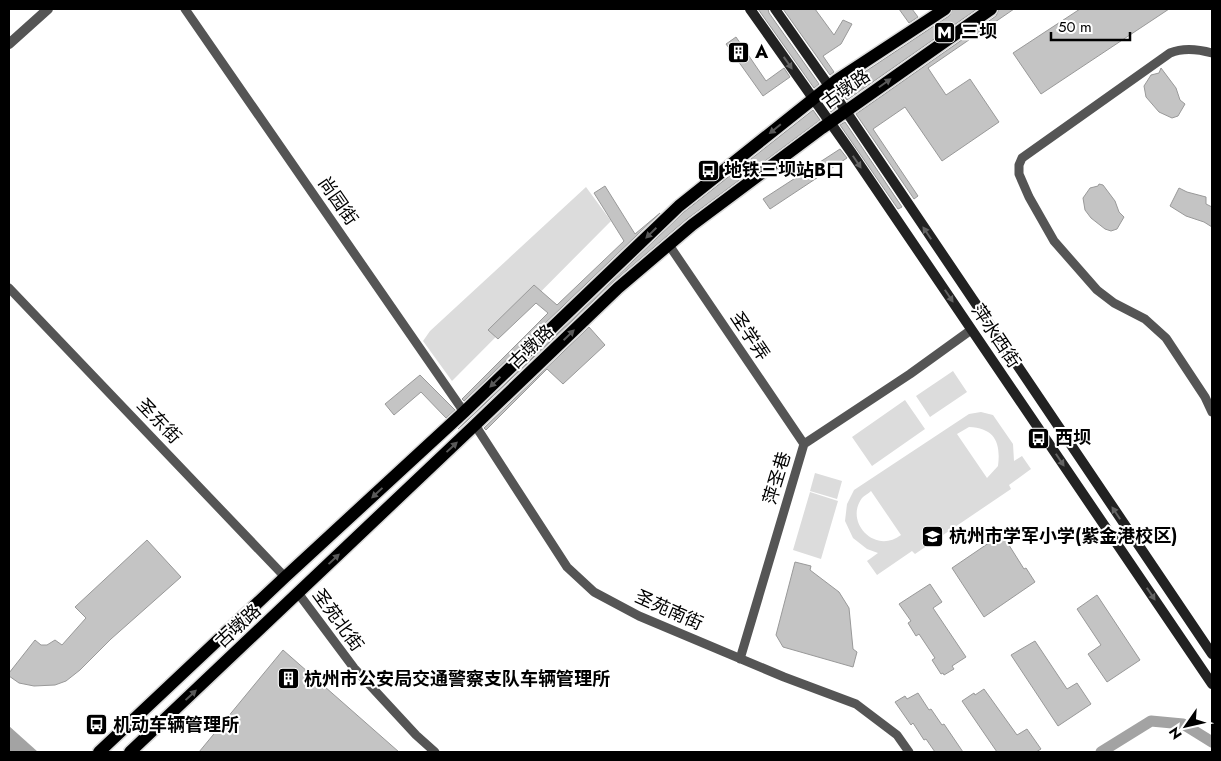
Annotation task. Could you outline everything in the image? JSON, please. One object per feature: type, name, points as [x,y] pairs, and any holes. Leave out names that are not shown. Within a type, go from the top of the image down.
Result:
[{"type":"main road","name":"萍水西街","points":[[750,9],[830,122],[1212,684]]},
{"type":"main road","name":"萍水西街","points":[[774,9],[829,86],[1212,654]]},
{"type":"main road","name":"古墩路","points":[[99,752],[464,412],[678,206],[829,86],[946,9]]},
{"type":"main road","name":"古墩路","points":[[130,752],[618,288],[692,225],[830,122],[992,9]]},
{"type":"street","points":[[9,44],[48,9]]},
{"type":"street","name":"尚园街","points":[[185,9],[464,412]]},
{"type":"street","points":[[1212,53],[1189,49],[1179,50],[1170,54],[1022,158],[1019,174],[1029,197],[1054,241],[1097,290],[1114,304],[1145,319],[1166,338],[1205,396],[1212,412]]},
{"type":"street","name":"圣学弄","points":[[669,245],[804,444]]},
{"type":"street","name":"圣东街","points":[[9,288],[285,577]]},
{"type":"street","name":"萍圣巷","points":[[740,658],[804,444],[910,374],[971,330]]},
{"type":"street","name":"圣苑南街","points":[[475,426],[567,567],[594,592],[639,616],[856,704],[896,735],[909,752]]},
{"type":"street","name":"圣苑北街","points":[[298,593],[354,668],[416,735],[435,752]]},
{"type":"shaded area","points":[[586,187],[611,221],[452,381],[423,341],[430,331]]},
{"type":"shaded area","points":[[953,371],[967,392],[930,417],[916,396]]},
{"type":"shaded area","points":[[905,400],[925,429],[872,466],[852,437]]},
{"type":"shaded area","points":[[981,412],[993,415],[1013,444],[1014,461],[1022,456],[1031,469],[1009,485],[1011,489],[915,554],[912,551],[877,575],[867,561],[878,553],[867,549],[853,538],[845,521],[847,504],[854,490],[969,414]],"holes":[[[969,427],[985,430],[994,438],[997,444],[998,466],[987,478],[957,434]],[[871,491],[901,535],[891,540],[881,541],[872,538],[860,526],[857,517],[857,507],[862,498]]]},
{"type":"shaded area","points":[[815,473],[842,481],[837,499],[810,491]]},
{"type":"shaded area","points":[[810,492],[838,501],[821,559],[793,550]]},
{"type":"shaded area","points":[[9,726],[38,752],[9,752]]},
{"type":"building","points":[[758,9],[768,9],[819,84],[814,88]]},
{"type":"building","points":[[783,9],[815,9],[834,35],[843,20],[852,24],[841,44],[823,56],[834,72],[830,75]]},
{"type":"building","points":[[899,9],[912,9],[918,17],[909,23]]},
{"type":"building","points":[[953,9],[977,9],[847,100],[839,89],[949,16]]},
{"type":"building","points":[[999,9],[1014,9],[928,68],[946,95],[970,79],[999,122],[942,161],[905,107],[873,129],[918,196],[914,199],[856,114],[996,16]]},
{"type":"building","points":[[1080,9],[1169,9],[1041,94],[1013,53]]},
{"type":"building","points":[[736,37],[766,81],[784,68],[790,77],[763,96],[726,44]]},
{"type":"building","points":[[1161,68],[1176,88],[1180,100],[1185,104],[1178,116],[1172,118],[1159,112],[1146,97],[1144,86],[1151,75],[1159,73]]},
{"type":"building","points":[[828,97],[836,108],[831,112],[824,101]]},
{"type":"building","points":[[813,110],[820,120],[687,219],[613,282],[458,429],[684,212]]},
{"type":"building","points":[[845,122],[902,207],[898,209],[840,125]]},
{"type":"building","points":[[840,149],[847,158],[770,209],[763,199]]},
{"type":"building","points":[[1099,184],[1103,185],[1124,217],[1117,229],[1111,231],[1105,229],[1091,218],[1085,210],[1083,198],[1090,188]]},
{"type":"building","points":[[605,186],[635,234],[660,213],[464,401],[462,399],[548,313],[536,303],[498,339],[488,330],[534,285],[557,305],[624,241],[594,193]]},
{"type":"building","points":[[1179,188],[1206,197],[1206,204],[1212,207],[1212,227],[1186,216],[1170,206]]},
{"type":"building","points":[[589,327],[605,345],[563,384],[547,369],[486,430],[484,428]]},
{"type":"building","points":[[420,375],[455,410],[446,418],[421,392],[394,415],[385,404]]},
{"type":"building","points":[[1002,534],[1024,569],[1026,568],[1035,582],[984,617],[952,568]]},
{"type":"building","points":[[147,540],[181,577],[66,681],[55,685],[34,686],[19,683],[9,676],[9,673],[35,640],[41,645],[47,645],[55,640],[62,645],[86,618],[75,607]]},
{"type":"building","points":[[795,562],[811,566],[810,570],[839,592],[849,608],[853,649],[857,652],[853,667],[783,647],[776,635]]},
{"type":"building","points":[[930,584],[942,602],[933,608],[966,657],[952,666],[954,669],[944,675],[943,673],[941,674],[932,660],[935,658],[919,634],[916,636],[908,623],[911,621],[899,604]]},
{"type":"building","points":[[1097,595],[1140,660],[1107,682],[1088,654],[1101,645],[1077,609]]},
{"type":"building","points":[[1035,641],[1067,689],[1077,683],[1091,704],[1058,726],[1011,655]]},
{"type":"building","name":"杭州市公安局交通警察支队车辆管理所","points":[[283,650],[399,752],[199,752]]},
{"type":"building","points":[[984,689],[1017,735],[1027,729],[1041,749],[1036,752],[997,752],[962,701]]},
{"type":"building","points":[[918,693],[929,710],[931,709],[942,725],[944,724],[963,752],[935,752],[926,739],[924,740],[913,723],[911,725],[895,702],[905,696],[907,699]]},
{"type":"waterway","points":[[1101,752],[1151,721],[1183,724],[1212,742]]},
{"type":"place","name":"三坝","points":[[945,32]]},
{"type":"place","name":"A","points":[[739,52]]},
{"type":"place","name":"地铁三坝站B口","points":[[708,170]]},
{"type":"place","name":"西坝","points":[[1039,438]]},
{"type":"place","name":"杭州市学军小学(紫金港校区)","points":[[933,536]]},
{"type":"place","name":"杭州市公安局交通警察支队车辆管理所","points":[[288,679]]},
{"type":"place","name":"机动车辆管理所","points":[[97,725]]}]
